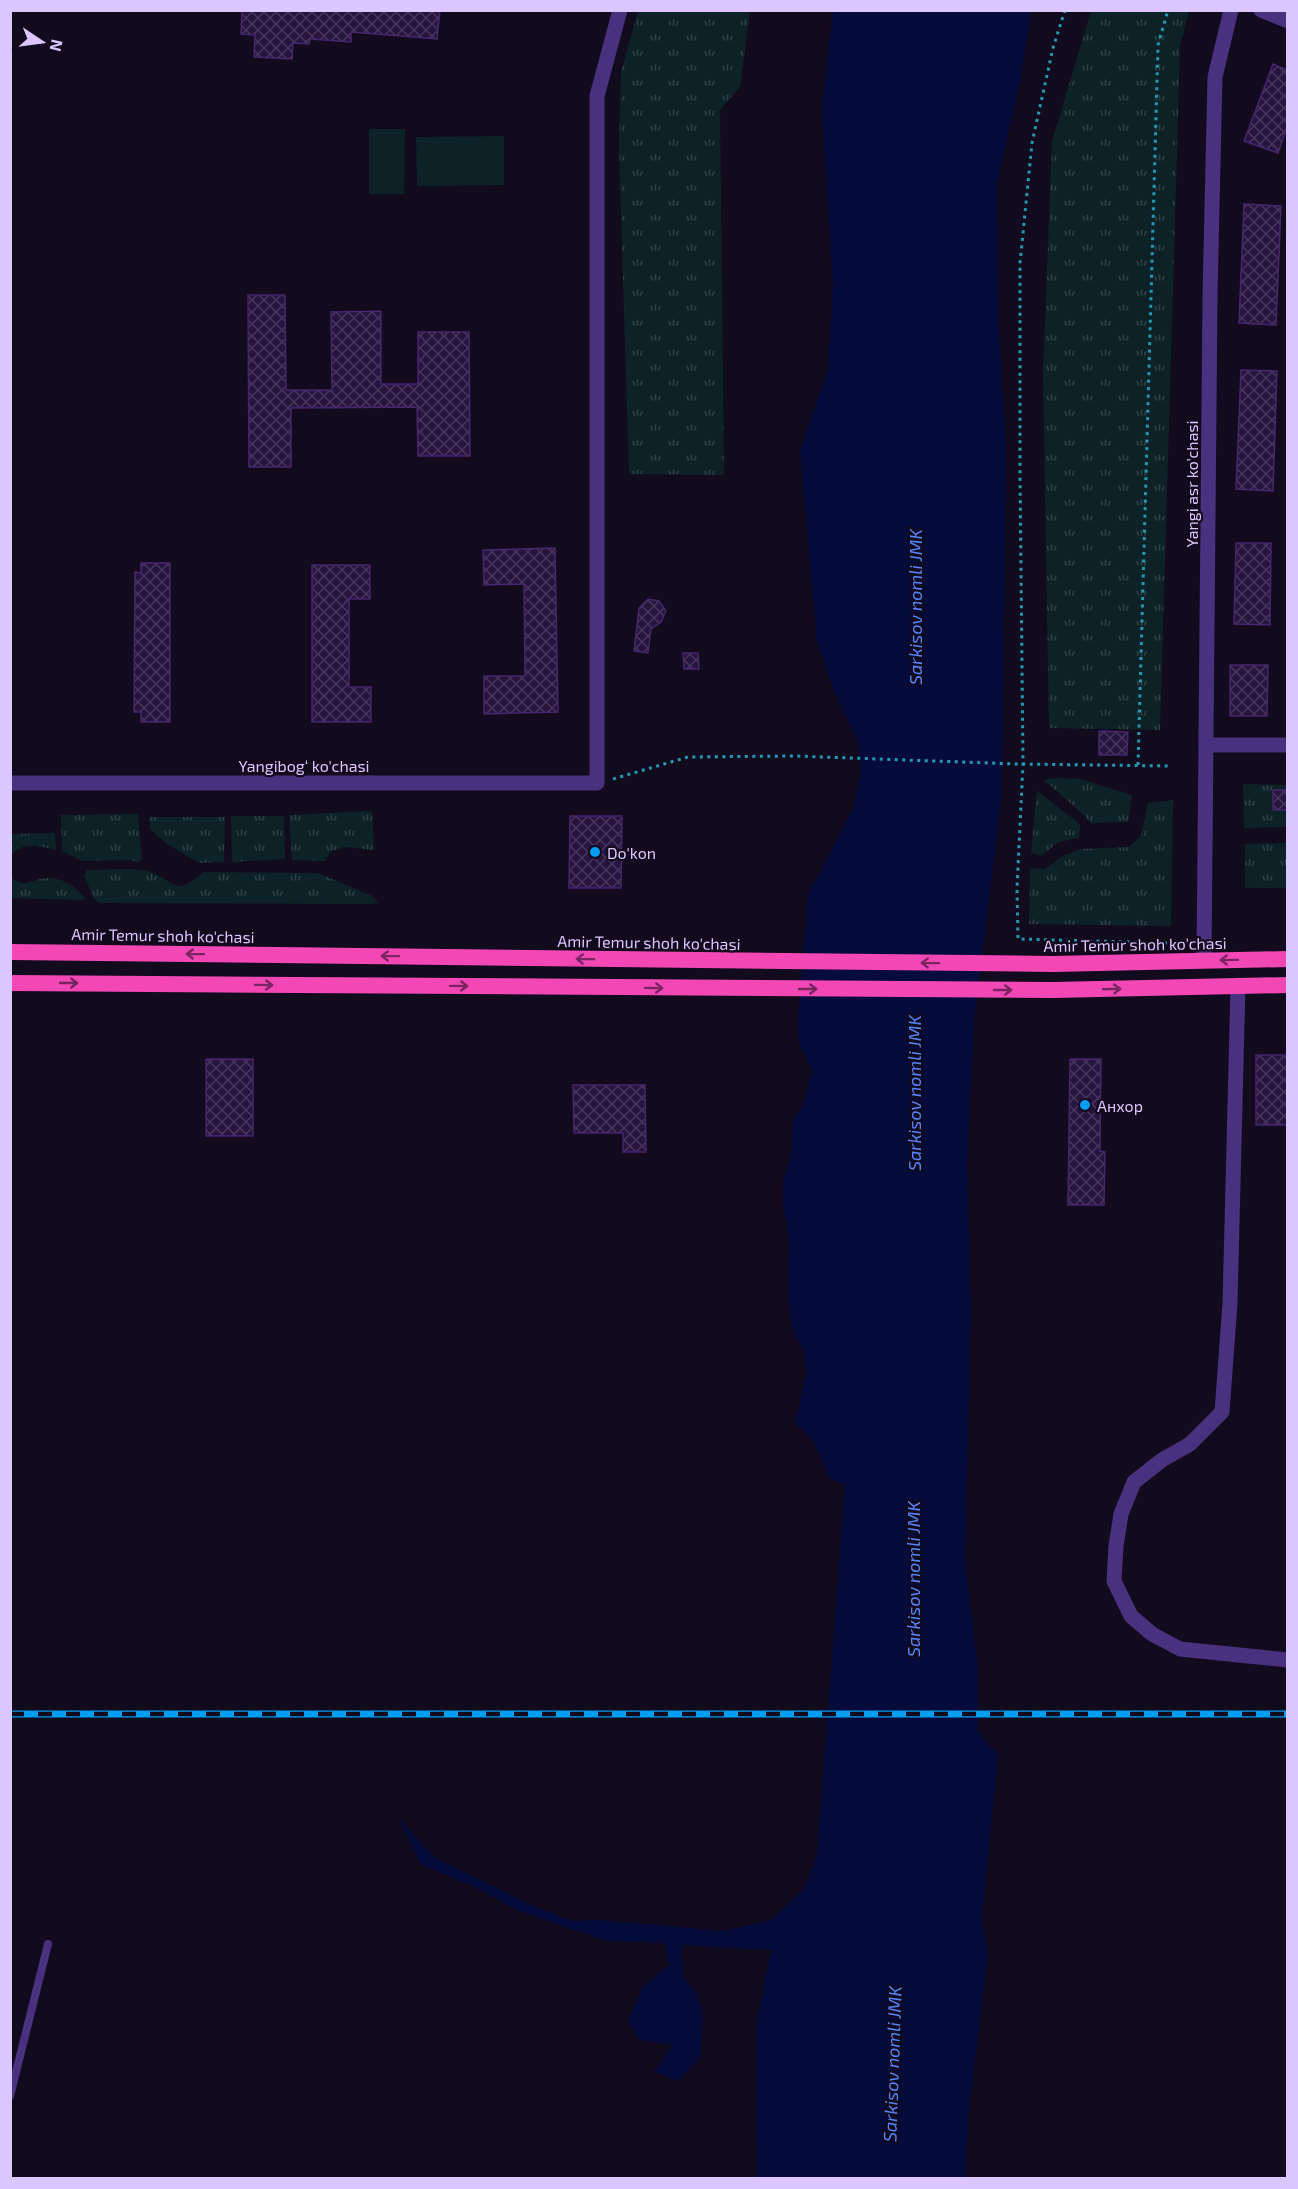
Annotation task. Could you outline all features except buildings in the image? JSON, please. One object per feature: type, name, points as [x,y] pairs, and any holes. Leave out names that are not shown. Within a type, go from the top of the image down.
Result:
[{"type":"highway","name":"Amir Temur shoh ko'chasi","points":[[10,952],[1052,964],[1287,959]]},
{"type":"highway","points":[[10,983],[1053,990],[1287,985]]},
{"type":"street","points":[[597,783],[597,96],[620,10]]},
{"type":"street","name":"Yangi asr ko'chasi","points":[[1204,960],[1210,295],[1215,77],[1231,10]]},
{"type":"street","points":[[1261,10],[1287,21]]},
{"type":"street","points":[[1207,745],[1287,745]]},
{"type":"street","name":"Yangibog‘ ko'chasi","points":[[10,783],[597,783]]},
{"type":"street","points":[[1238,985],[1230,1303],[1222,1412],[1190,1444],[1162,1460],[1134,1482],[1121,1514],[1114,1581],[1131,1616],[1152,1634],[1180,1650],[1287,1660]]},
{"type":"lane","points":[[10,2096],[48,1944]]},
{"type":"path","points":[[1065,10],[1053,48],[1032,143],[1020,263],[1023,764],[1017,888],[1018,939],[1170,943]]},
{"type":"path","points":[[1138,765],[1158,45],[1168,10]]},
{"type":"path","points":[[597,783],[688,757],[795,756],[1017,764],[1171,766]]},
{"type":"green space","points":[[638,11],[750,11],[740,87],[720,110],[724,475],[629,474],[619,148],[621,72]]},
{"type":"green space","points":[[1091,11],[1189,11],[1180,47],[1160,730],[1049,728],[1043,374],[1052,142]]},
{"type":"green space","points":[[369,129],[405,129],[404,194],[369,194]]},
{"type":"green space","points":[[504,136],[504,185],[417,186],[416,137]]},
{"type":"green space","points":[[1080,779],[1132,795],[1128,822],[1090,823],[1044,780]]},
{"type":"green space","points":[[1243,784],[1287,785],[1287,827],[1244,828]]},
{"type":"green space","points":[[1037,791],[1080,824],[1079,838],[1059,842],[1042,855],[1031,853]]},
{"type":"green space","points":[[1173,800],[1171,926],[1029,924],[1030,868],[1045,869],[1063,856],[1081,849],[1129,847],[1141,836],[1148,803]]},
{"type":"green space","points":[[372,811],[374,850],[345,847],[331,851],[325,861],[292,860],[289,815]]},
{"type":"green space","points":[[138,814],[142,860],[137,862],[130,860],[83,861],[62,851],[61,815]]},
{"type":"green space","points":[[231,816],[284,816],[285,859],[232,862]]},
{"type":"green space","points":[[149,817],[225,817],[224,862],[200,863],[167,844],[150,829]]},
{"type":"green space","points":[[55,833],[56,850],[26,846],[11,855],[11,834]]},
{"type":"green space","points":[[1287,843],[1287,888],[1245,888],[1245,844]]},
{"type":"green space","points":[[131,869],[150,872],[177,886],[187,884],[204,872],[318,873],[372,896],[378,902],[374,904],[99,903],[93,897],[84,875],[87,870]]},
{"type":"green space","points":[[11,877],[21,883],[46,878],[58,879],[74,887],[86,900],[11,898]]},
{"type":"water","name":"Sarkisov nomli JMK","points":[[833,11],[1031,11],[1021,78],[997,183],[998,314],[1006,449],[1002,792],[974,1022],[967,1163],[971,1311],[965,1561],[978,1668],[978,1732],[998,1755],[982,1918],[988,1955],[968,2118],[966,2178],[757,2178],[756,2027],[771,1950],[682,1945],[683,1975],[699,1998],[703,2019],[700,2058],[678,2081],[654,2072],[672,2045],[639,2040],[628,2020],[643,1987],[669,1965],[665,1943],[608,1941],[518,1910],[473,1886],[421,1865],[398,1817],[434,1857],[533,1906],[572,1921],[599,1920],[723,1931],[770,1920],[803,1890],[817,1856],[845,1485],[830,1479],[813,1441],[795,1423],[806,1374],[804,1353],[792,1329],[788,1294],[789,1244],[783,1207],[783,1183],[792,1150],[793,1120],[804,1103],[812,1069],[799,1043],[798,1024],[808,894],[853,809],[861,774],[858,742],[834,692],[817,641],[800,451],[828,369],[833,286],[822,108]]},
{"type":"railway","points":[[10,1714],[1288,1714]]},
{"type":"place","name":"Do'kon","points":[[595,852]]},
{"type":"place","name":"Анхор","points":[[1085,1105]]}]
